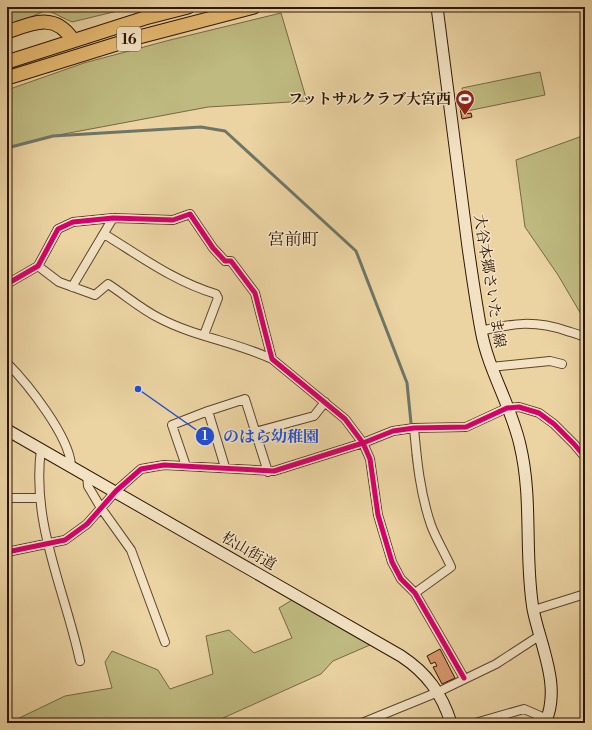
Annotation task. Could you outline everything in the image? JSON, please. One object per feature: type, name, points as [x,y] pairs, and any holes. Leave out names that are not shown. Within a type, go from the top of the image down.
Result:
[{"type":"highway","name":"16","points":[[7,62],[145,18],[188,7]]},
{"type":"highway","name":"16","points":[[7,78],[139,36],[254,7]]},
{"type":"highway","points":[[7,32],[30,24],[48,22],[60,25],[73,40]]},
{"type":"highway","points":[[30,24],[57,28],[60,36],[57,46]]},
{"type":"main road","name":"大谷本郷さいたま線","points":[[437,7],[462,204],[481,331],[491,367],[520,442],[527,480],[530,587],[539,636],[551,686],[551,703],[548,722]]},
{"type":"main road","name":"松山街道","points":[[7,430],[87,474],[402,656],[423,672],[438,692],[452,723]]},
{"type":"street","points":[[7,284],[38,266],[58,229],[73,222],[113,218],[173,220],[190,214],[213,248],[225,261],[231,261],[255,293],[272,358]]},
{"type":"street","points":[[72,287],[113,218]]},
{"type":"street","points":[[104,234],[168,273],[199,289],[216,294],[218,298],[204,335]]},
{"type":"street","points":[[38,266],[59,282],[95,295],[108,284],[159,318],[204,335],[256,351],[272,358],[350,424],[363,443],[370,459],[378,515],[392,562],[401,579],[415,593],[464,678]]},
{"type":"street","points":[[481,331],[507,324],[530,323],[554,326],[585,338]]},
{"type":"street","points":[[491,367],[550,361],[562,364]]},
{"type":"street","points":[[7,363],[38,400],[66,445],[71,465]]},
{"type":"street","points":[[186,466],[172,425],[244,399],[268,472]]},
{"type":"street","points":[[255,432],[314,416],[325,402]]},
{"type":"street","points":[[7,552],[47,545],[65,540],[87,524],[116,491],[141,469],[164,465],[225,467],[268,472],[363,443],[393,431],[414,428],[466,427],[507,408],[519,407],[539,413],[554,424],[574,444],[585,458]]},
{"type":"street","points":[[208,411],[225,467]]},
{"type":"street","points":[[414,428],[418,474],[424,500],[432,526],[451,567],[415,593]]},
{"type":"street","points":[[41,449],[39,498],[47,545],[80,661]]},
{"type":"street","points":[[87,474],[88,486],[101,508],[131,550],[165,642]]},
{"type":"street","points":[[7,498],[39,498]]},
{"type":"street","points":[[534,610],[585,594]]},
{"type":"street","points":[[362,723],[438,692],[464,678],[496,664],[539,636]]},
{"type":"street","points":[[475,723],[524,709],[548,722]]},
{"type":"shaded area","points":[[21,7],[134,7],[72,22],[47,10],[7,27],[7,12]]},
{"type":"shaded area","points":[[281,13],[307,101],[208,107],[53,136],[7,148],[7,90],[84,63]]},
{"type":"shaded area","points":[[540,72],[545,95],[467,111],[462,88]]},
{"type":"shaded area","points":[[585,135],[585,321],[558,275],[525,227],[516,160]]},
{"type":"shaded area","points":[[292,600],[370,645],[333,661],[321,674],[212,723],[15,723],[13,721],[65,696],[112,688],[105,662],[112,651],[158,670],[170,689],[213,674],[206,636],[229,630],[254,653],[292,638],[279,608]]},
{"type":"building","points":[[462,96],[465,114],[471,113],[472,117],[462,119],[458,97]]},
{"type":"building","points":[[440,649],[455,678],[442,684],[433,667],[437,666],[435,662],[431,664],[427,656]]},
{"type":"building","points":[[517,718],[519,723],[501,723]]},
{"type":"waterway","points":[[7,148],[53,136],[201,127],[225,131],[356,251],[407,383],[411,423]]},
{"type":"waterway","points":[[413,455],[416,475]]},
{"type":"cycle path","points":[[7,284],[38,266],[58,229],[73,222],[113,218],[173,220],[190,214],[213,248],[225,261],[231,261],[255,293],[272,359],[345,419],[363,443],[370,459],[378,515],[392,562],[401,579],[415,593],[464,678]]},
{"type":"cycle path","points":[[7,552],[65,540],[87,524],[116,491],[141,469],[164,465],[274,471],[363,443],[393,431],[414,428],[466,427],[507,408],[519,407],[539,413],[554,424],[585,457]]},
{"type":"place","name":"フットサルクラブ大宮西","points":[[465,116]]},
{"type":"place","name":"のはら幼稚園","points":[[138,389]]},
{"type":"district","name":"宮前町","points":[[293,239]]}]
